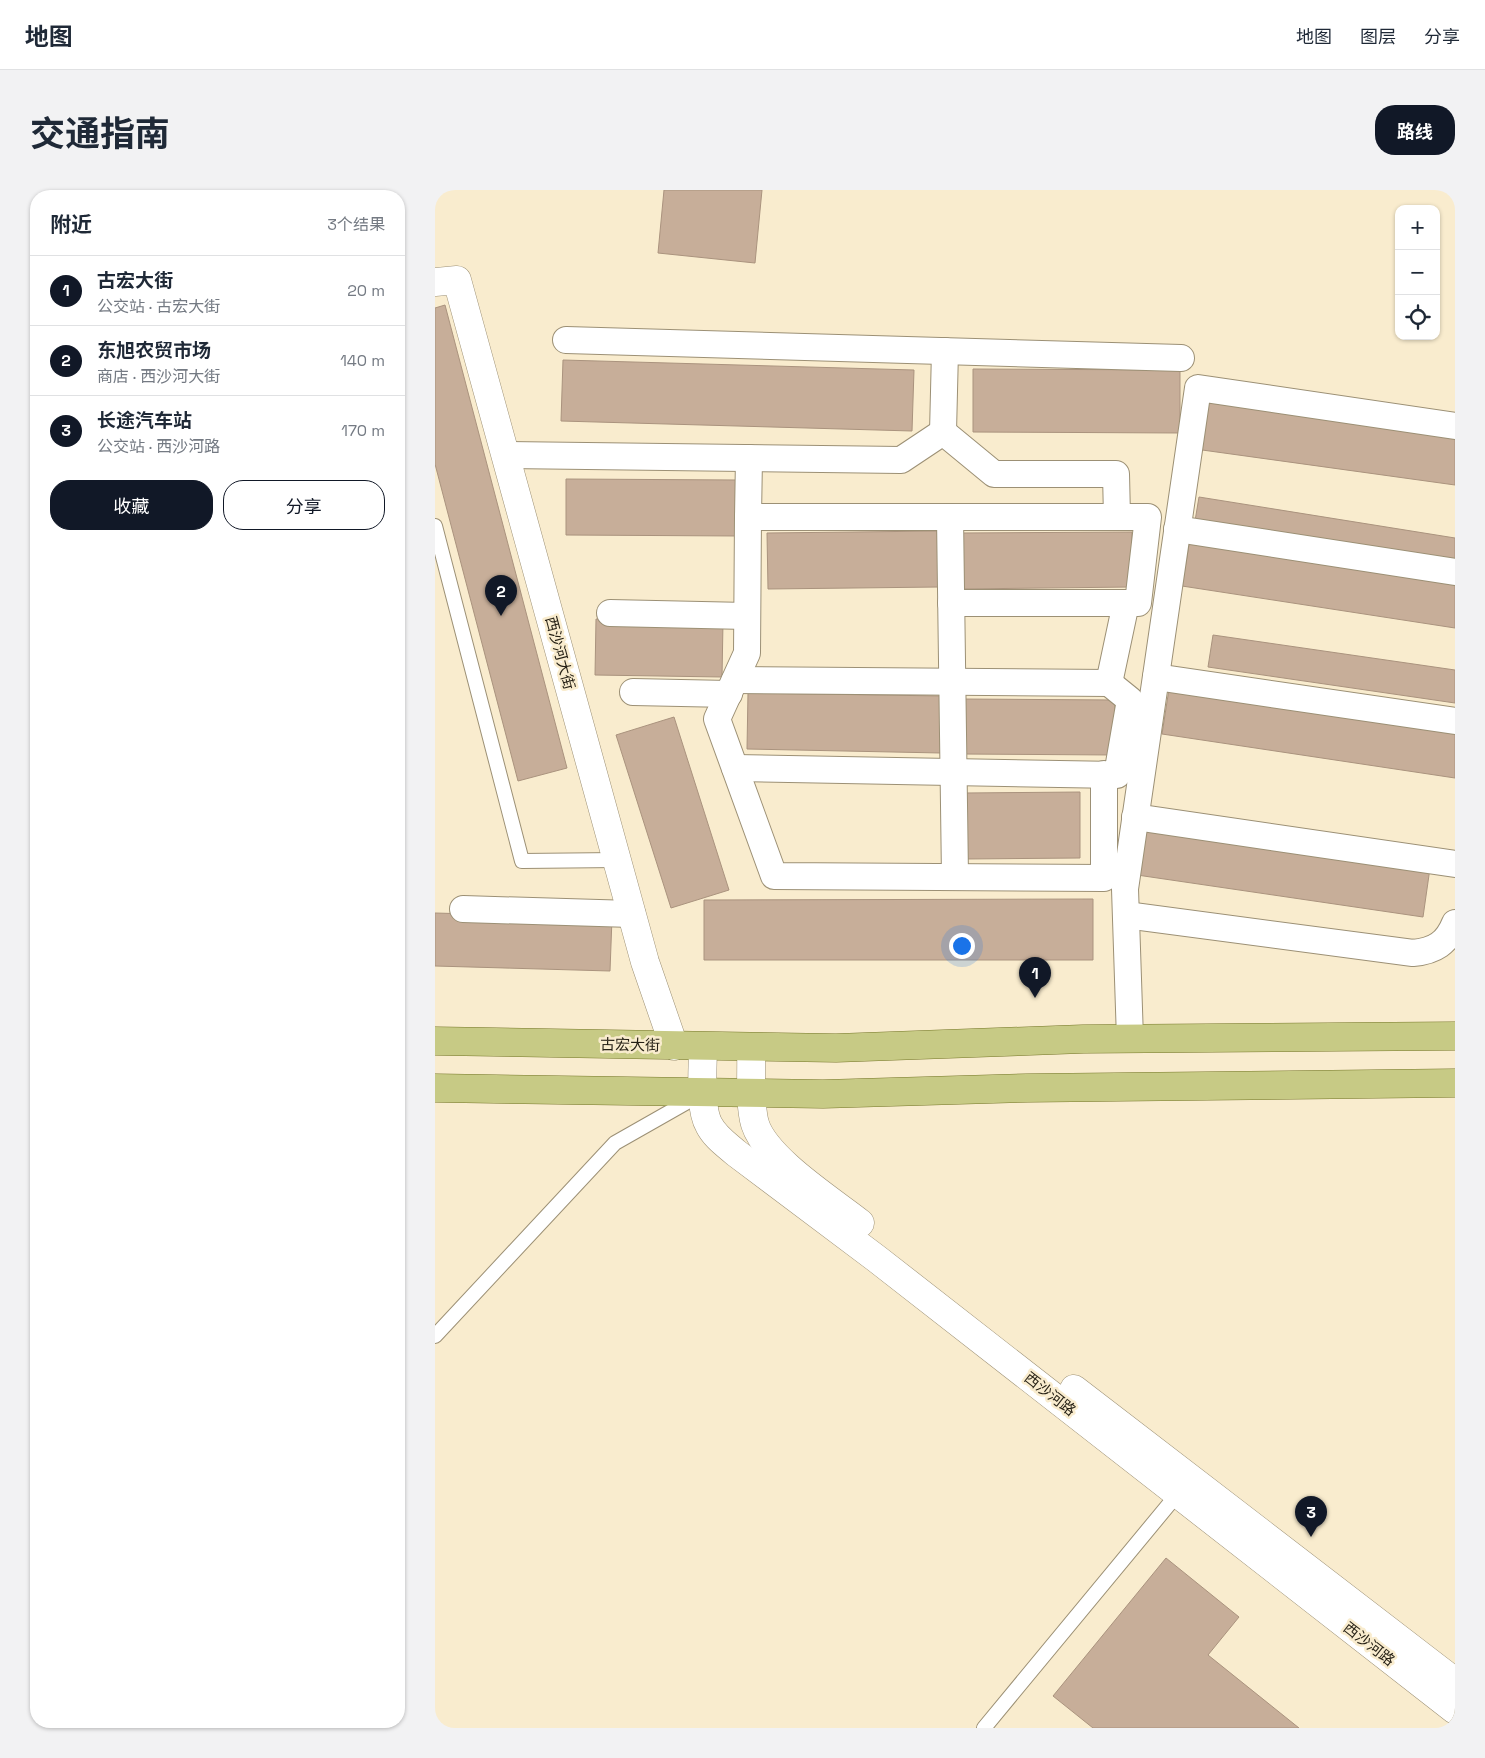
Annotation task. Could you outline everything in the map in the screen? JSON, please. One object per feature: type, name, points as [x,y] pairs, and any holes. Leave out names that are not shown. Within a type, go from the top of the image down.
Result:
[{"type":"main road","name":"古宏大街","points":[[435,1041],[836,1048],[1130,1039],[1371,1035],[1455,1036]]},
{"type":"main road","points":[[435,1088],[752,1094],[1455,1083]]},
{"type":"street","name":"西沙河大街","points":[[435,282],[457,280],[645,962],[674,1046]]},
{"type":"street","points":[[566,340],[1181,358]]},
{"type":"street","points":[[943,432],[945,351]]},
{"type":"street","points":[[1130,1039],[1125,889],[1198,388],[1455,426]]},
{"type":"street","points":[[506,455],[901,460],[943,432]]},
{"type":"street","points":[[943,432],[994,474],[1116,474],[1117,518]]},
{"type":"street","points":[[749,458],[747,654],[717,719],[774,876],[1104,878],[1104,774]]},
{"type":"street","points":[[747,516],[1148,518],[1138,603],[951,603]]},
{"type":"street","points":[[950,517],[955,877]]},
{"type":"street","points":[[1177,529],[1455,572]]},
{"type":"street","points":[[1109,683],[1126,603]]},
{"type":"street","points":[[610,613],[747,616]]},
{"type":"street","points":[[1156,677],[1455,721]]},
{"type":"street","points":[[633,692],[732,687],[952,682],[1109,683],[1130,700],[1117,775],[735,768]]},
{"type":"street","points":[[1135,817],[1455,864]]},
{"type":"street","points":[[463,908],[632,914]]},
{"type":"street","points":[[1126,915],[1413,953],[1438,947],[1450,937],[1455,924]]},
{"type":"street","name":"西沙河路","points":[[703,1047],[703,1093],[707,1124],[736,1153],[1184,1486],[1455,1682]]},
{"type":"street","name":"西沙河路","points":[[751,1048],[755,1123],[764,1142],[779,1159],[1184,1486],[1455,1710]]},
{"type":"lane","points":[[435,526],[522,861],[617,860]]},
{"type":"lane","points":[[435,1336],[615,1143],[703,1093]]},
{"type":"lane","points":[[985,1728],[1184,1486]]},
{"type":"building","points":[[664,190],[762,190],[755,263],[658,253]]},
{"type":"building","points":[[445,305],[567,768],[518,781],[435,464],[435,308]]},
{"type":"building","points":[[563,360],[914,370],[912,431],[561,421]]},
{"type":"building","points":[[973,369],[1180,370],[1180,433],[973,432]]},
{"type":"building","points":[[1202,397],[1455,432],[1455,485],[1195,449]]},
{"type":"building","points":[[566,479],[738,480],[737,536],[566,535]]},
{"type":"building","points":[[1199,497],[1455,538],[1455,563],[1195,521]]},
{"type":"building","points":[[939,531],[939,587],[768,589],[767,533]]},
{"type":"building","points":[[1132,532],[1132,587],[961,589],[960,533]]},
{"type":"building","points":[[1190,539],[1455,579],[1455,628],[1182,586]]},
{"type":"building","points":[[596,619],[723,622],[722,677],[595,675]]},
{"type":"building","points":[[1213,635],[1455,670],[1455,703],[1208,667]]},
{"type":"building","points":[[1169,689],[1455,732],[1455,778],[1162,734]]},
{"type":"building","points":[[748,693],[942,696],[941,753],[747,749]]},
{"type":"building","points":[[962,699],[1115,700],[1114,755],[962,754]]},
{"type":"building","points":[[674,717],[729,890],[671,908],[616,735]]},
{"type":"building","points":[[1080,792],[1080,858],[965,859],[965,793]]},
{"type":"building","points":[[1144,827],[1430,868],[1423,917],[1137,875]]},
{"type":"building","points":[[1093,899],[1093,960],[704,960],[704,900]]},
{"type":"building","points":[[435,913],[612,918],[610,971],[435,966]]},
{"type":"building","points":[[1166,1558],[1239,1617],[1208,1655],[1299,1728],[1093,1728],[1053,1696]]},
{"type":"place","name":"东旭农贸市场","points":[[501,616]]},
{"type":"place","name":"古宏大街","points":[[1035,998]]},
{"type":"place","name":"长途汽车站","points":[[1311,1537]]}]
